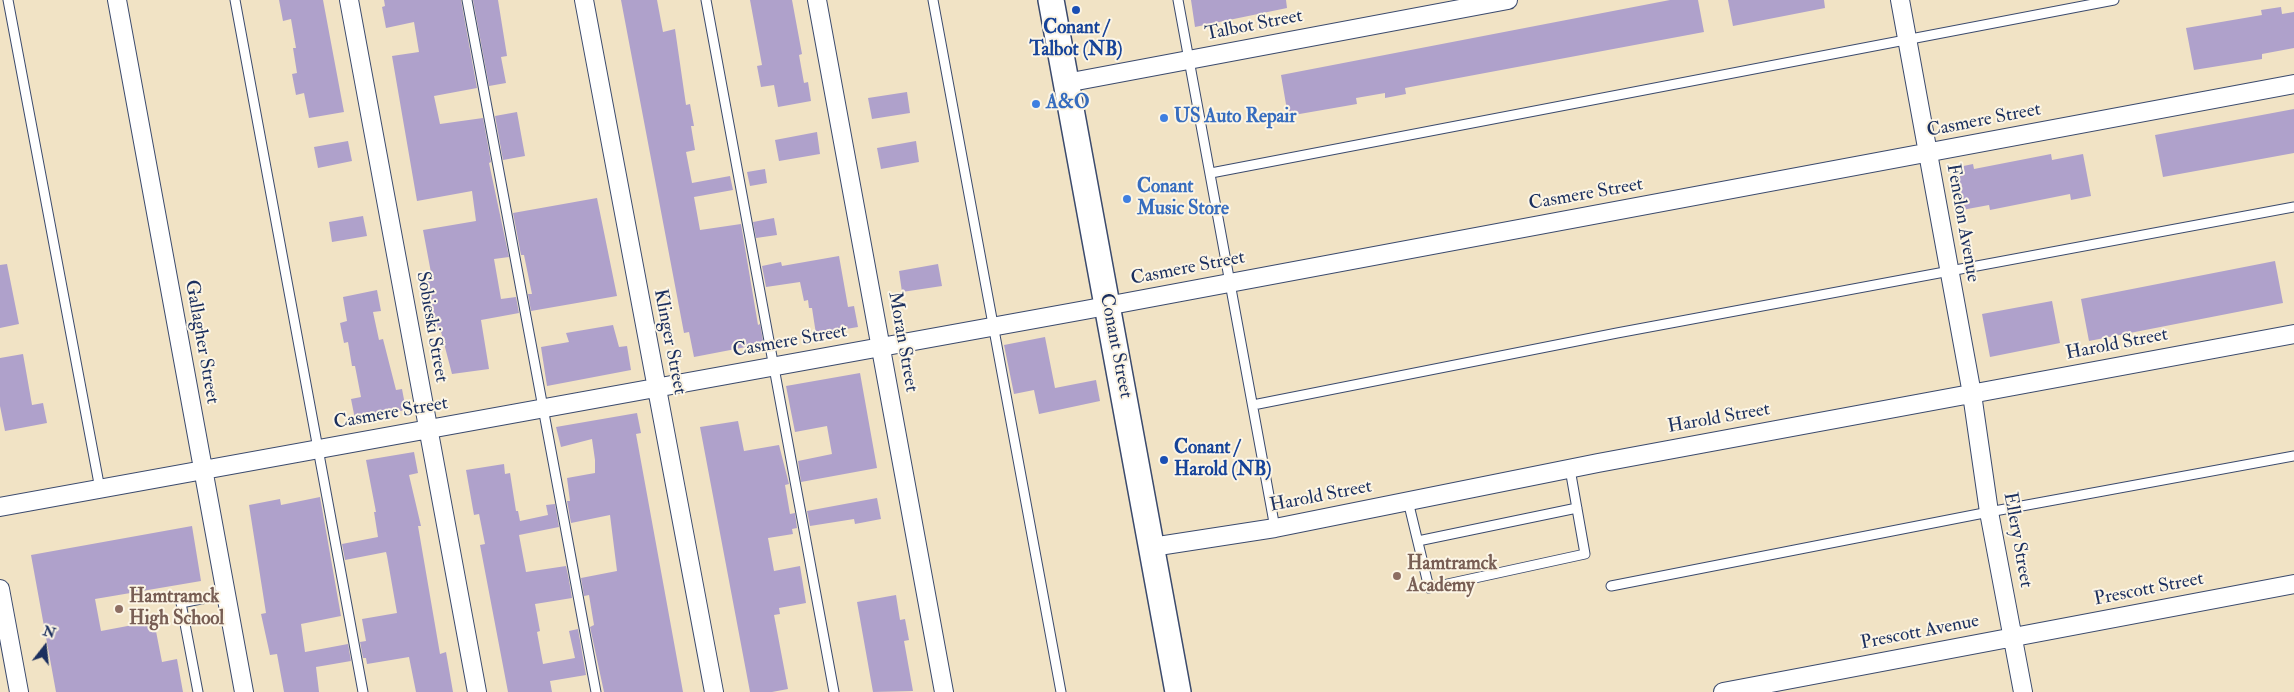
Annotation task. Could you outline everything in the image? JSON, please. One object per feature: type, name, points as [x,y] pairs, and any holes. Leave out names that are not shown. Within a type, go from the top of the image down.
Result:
[{"type":"main road","name":"Conant Street","points":[[1051,0],[1178,692]]},
{"type":"street","name":"Gallagher Street","points":[[117,0],[244,692]]},
{"type":"street","name":"Sobieski Street","points":[[349,0],[477,692]]},
{"type":"street","name":"Klinger Street","points":[[584,0],[655,388],[714,692]]},
{"type":"street","name":"Moran Street","points":[[817,0],[944,692]]},
{"type":"street","name":"Talbot Street","points":[[1066,83],[1508,0]]},
{"type":"street","name":"Fenelon Avenue","points":[[1900,0],[1972,394]]},
{"type":"street","name":"Casmere Street","points":[[0,507],[1107,306],[2294,84]]},
{"type":"street","name":"Harold Street","points":[[1152,548],[1275,528],[1570,469],[2294,334]]},
{"type":"street","name":"Ellery Street","points":[[1972,394],[1989,512],[2023,692]]},
{"type":"street","name":"Prescott Street","points":[[2012,637],[2294,584]]},
{"type":"street","points":[[0,589],[19,692]]},
{"type":"street","name":"Prescott Avenue","points":[[1723,692],[2012,637]]},
{"type":"lane","points":[[8,0],[100,489]]},
{"type":"lane","points":[[235,0],[363,692]]},
{"type":"lane","points":[[467,0],[596,692]]},
{"type":"lane","points":[[706,0],[834,692]]},
{"type":"lane","points":[[933,0],[1061,692]]},
{"type":"lane","points":[[1178,0],[1275,528]]},
{"type":"lane","points":[[1211,173],[2114,0]]},
{"type":"lane","points":[[1253,404],[1627,331],[1950,273],[2294,207]]},
{"type":"lane","points":[[1611,586],[1989,512],[2294,456]]},
{"type":"lane","points":[[1408,501],[1430,588],[1585,554],[1570,469]]},
{"type":"lane","points":[[1418,541],[1577,508]]},
{"type":"lane","points":[[198,692],[181,603],[226,594]]},
{"type":"building","points":[[279,0],[323,0],[344,112],[309,118],[304,93],[296,95],[292,74],[297,73],[293,48],[296,48],[291,19],[283,21]]},
{"type":"building","points":[[384,0],[461,0],[477,88],[434,96],[440,124],[483,118],[491,162],[489,163],[509,257],[494,259],[501,299],[516,297],[519,313],[481,320],[489,369],[452,374],[440,328],[435,329],[426,279],[432,278],[423,230],[476,221],[472,191],[417,201],[392,56],[419,52],[414,22],[386,28],[382,7],[385,6]]},
{"type":"building","points":[[473,0],[498,0],[507,56],[501,57],[506,83],[489,86]]},
{"type":"building","points":[[621,0],[657,0],[663,32],[675,29],[686,105],[690,104],[694,126],[691,126],[695,150],[686,152],[692,183],[730,176],[733,190],[694,197],[700,230],[741,224],[758,325],[760,324],[764,346],[746,349],[746,347],[694,357],[689,332],[684,333]]},
{"type":"building","points":[[750,0],[792,0],[802,54],[799,55],[804,83],[808,82],[811,101],[778,107],[774,85],[761,87],[757,66],[762,65]]},
{"type":"building","points":[[1191,0],[1286,0],[1287,8],[1195,27]]},
{"type":"building","points":[[1670,0],[1698,0],[1704,32],[1405,88],[1406,94],[1385,98],[1385,93],[1356,98],[1357,104],[1288,116],[1281,75]]},
{"type":"building","points":[[1728,0],[1824,0],[1825,8],[1733,26]]},
{"type":"building","points":[[2281,7],[2282,14],[2294,12],[2294,48],[2262,54],[2262,59],[2194,70],[2186,28],[2262,15],[2261,10]]},
{"type":"building","points":[[907,92],[910,113],[872,119],[868,98]]},
{"type":"building","points":[[2294,109],[2294,153],[2163,177],[2155,135]]},
{"type":"building","points":[[517,112],[525,156],[503,160],[495,116]]},
{"type":"building","points":[[817,132],[820,154],[779,161],[775,140]]},
{"type":"building","points":[[348,141],[352,161],[318,168],[314,147]]},
{"type":"building","points":[[916,141],[919,162],[881,169],[877,148]]},
{"type":"building","points":[[2051,154],[2052,160],[2083,154],[2091,196],[2071,200],[2070,194],[1990,210],[1989,205],[1962,210],[1954,168],[1973,164],[1974,169]]},
{"type":"building","points":[[765,169],[767,183],[750,186],[747,172]]},
{"type":"building","points":[[597,198],[617,296],[531,311],[528,294],[532,294],[524,255],[521,255],[513,213]]},
{"type":"building","points":[[363,216],[367,236],[332,242],[329,222]]},
{"type":"building","points":[[774,218],[777,235],[756,238],[753,222]]},
{"type":"building","points":[[839,256],[848,307],[854,306],[858,327],[816,334],[812,308],[809,308],[808,300],[804,301],[800,282],[766,287],[762,266],[781,262],[782,266]]},
{"type":"building","points":[[2275,261],[2283,303],[2089,341],[2081,299]]},
{"type":"building","points":[[7,264],[19,324],[0,328],[0,265]]},
{"type":"building","points":[[938,264],[942,286],[902,292],[899,271]]},
{"type":"building","points":[[377,290],[381,311],[373,312],[379,340],[383,339],[396,390],[402,389],[406,410],[355,419],[351,399],[361,397],[355,366],[352,366],[348,342],[344,343],[340,323],[347,321],[343,297]]},
{"type":"building","points":[[2052,301],[2060,343],[1990,357],[1982,314]]},
{"type":"building","points":[[613,325],[619,347],[627,346],[631,370],[547,386],[541,347],[569,342],[566,333]]},
{"type":"building","points":[[1045,337],[1055,388],[1096,380],[1100,401],[1039,414],[1034,390],[1014,394],[1004,345]]},
{"type":"building","points":[[23,354],[32,405],[43,403],[47,423],[5,431],[0,406],[0,358]]},
{"type":"building","points":[[860,373],[877,468],[801,482],[798,461],[832,454],[827,426],[795,432],[786,386]]},
{"type":"building","points":[[637,413],[641,433],[636,434],[683,692],[604,692],[590,627],[594,625],[589,595],[584,596],[581,578],[617,571],[610,515],[571,523],[567,501],[570,501],[567,478],[595,473],[592,439],[561,447],[556,427]]},
{"type":"building","points":[[738,421],[744,451],[779,445],[789,484],[785,485],[790,514],[795,513],[797,528],[792,529],[793,534],[768,538],[774,571],[800,566],[806,603],[779,608],[780,614],[774,615],[788,689],[772,692],[750,692],[700,427]]},
{"type":"building","points":[[414,452],[418,473],[409,475],[421,526],[418,526],[440,654],[446,652],[453,692],[416,692],[409,657],[367,664],[366,658],[363,658],[360,642],[366,641],[362,619],[397,613],[387,556],[386,552],[345,560],[342,544],[378,537],[374,512],[376,512],[366,460]]},
{"type":"building","points":[[504,464],[505,474],[510,473],[516,511],[518,511],[520,521],[548,515],[546,505],[555,504],[559,527],[519,535],[526,572],[566,566],[569,580],[572,598],[535,604],[540,631],[537,632],[543,664],[575,658],[569,631],[578,629],[586,675],[550,681],[552,692],[508,692],[480,545],[485,544],[479,514],[474,515],[466,470]]},
{"type":"building","points":[[320,497],[341,616],[301,624],[305,652],[348,644],[351,661],[316,667],[319,692],[284,692],[277,654],[270,655],[261,614],[266,613],[249,505],[280,499],[281,505]]},
{"type":"building","points":[[877,498],[881,519],[855,524],[854,519],[810,526],[807,511]]},
{"type":"building","points":[[192,526],[201,581],[95,599],[101,631],[154,621],[162,662],[177,659],[183,692],[56,692],[31,555]]},
{"type":"building","points":[[896,595],[900,620],[905,619],[909,640],[904,641],[913,691],[873,692],[857,602]]},
{"type":"place","name":"Conant / Talbot (NB)","points":[[1076,10]]},
{"type":"place","name":"A&O","points":[[1036,104]]},
{"type":"place","name":"US Auto Repair","points":[[1164,118]]},
{"type":"place","name":"Conant Music Store","points":[[1127,199]]},
{"type":"place","name":"Conant / Harold (NB)","points":[[1164,460]]},
{"type":"place","name":"Hamtramck Academy","points":[[1397,576]]},
{"type":"place","name":"Hamtramck High School","points":[[119,609]]}]
